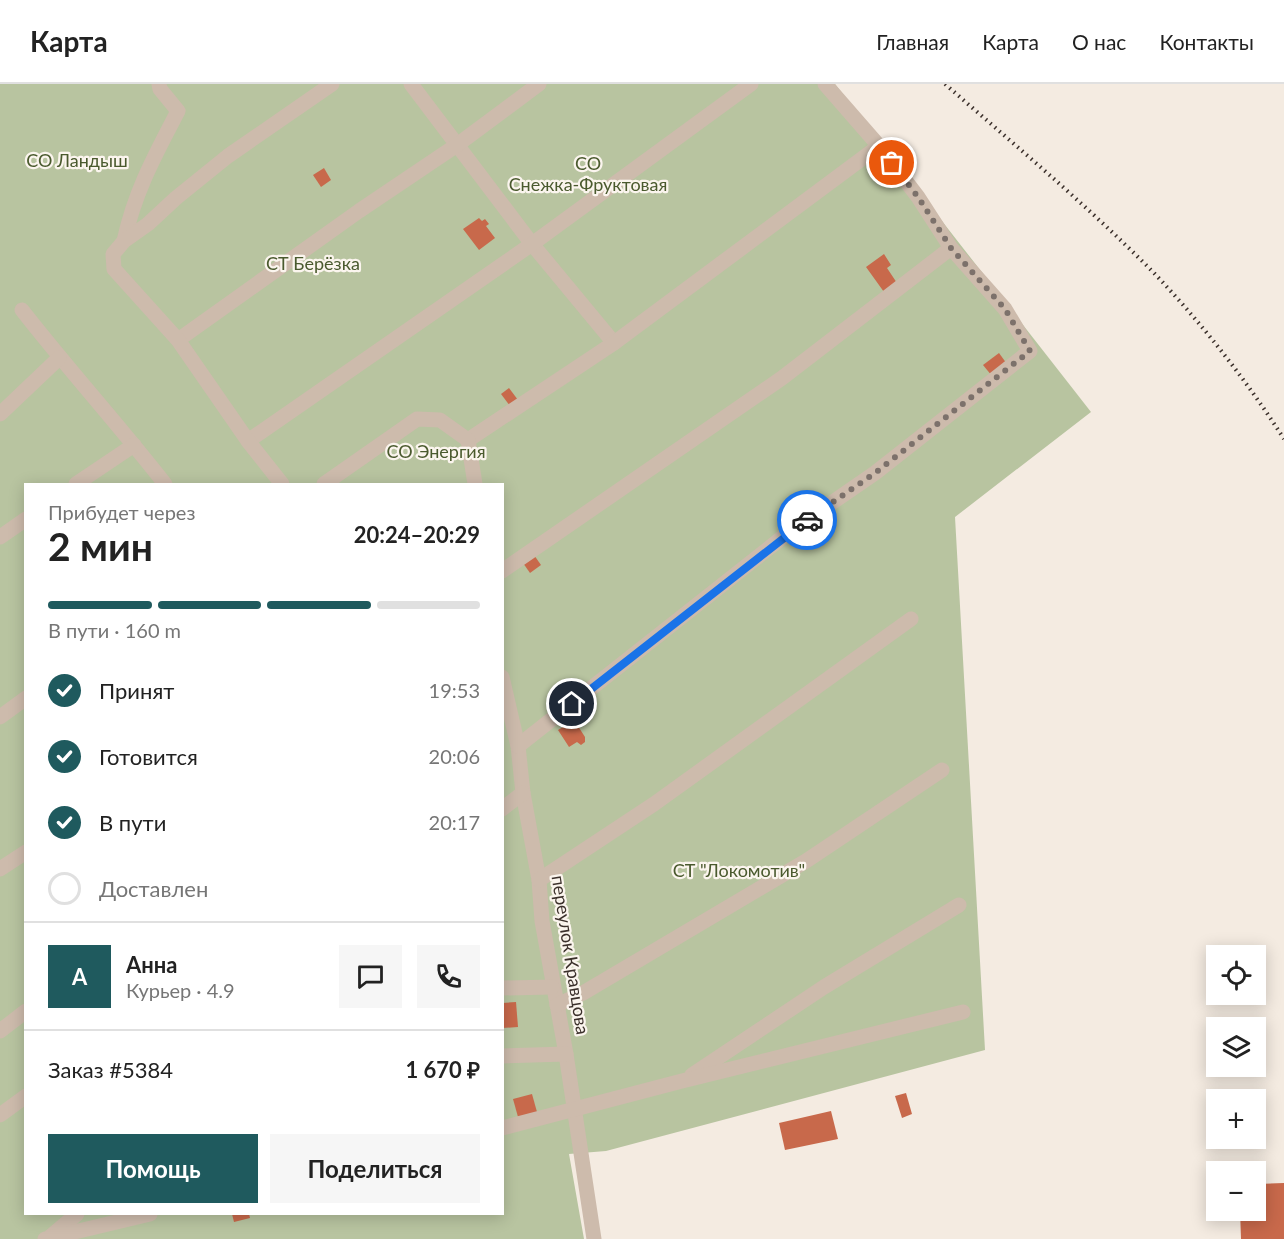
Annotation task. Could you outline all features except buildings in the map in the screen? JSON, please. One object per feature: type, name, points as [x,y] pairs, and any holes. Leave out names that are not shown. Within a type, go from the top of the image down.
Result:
[{"type":"street","points":[[124,241],[130,211],[178,111],[160,89],[159,84]]},
{"type":"street","points":[[281,483],[248,441],[178,340],[114,269],[113,254],[124,241],[148,225],[176,198],[228,156],[332,84]]},
{"type":"street","points":[[411,84],[532,244],[614,343]]},
{"type":"street","points":[[178,340],[276,272],[358,211],[457,145],[539,84]]},
{"type":"street","points":[[248,441],[532,244],[751,84]]},
{"type":"street","points":[[518,746],[788,533],[875,473],[1030,351],[1005,309],[951,248],[918,197],[879,146],[825,84]]},
{"type":"street","points":[[468,440],[614,343],[879,146]]},
{"type":"street","points":[[504,570],[782,378],[951,248]]},
{"type":"street","points":[[22,310],[164,483]]},
{"type":"street","points":[[0,414],[59,357]]},
{"type":"street","points":[[325,483],[417,419],[440,420],[468,440],[475,483]]},
{"type":"street","points":[[77,483],[134,445]]},
{"type":"street","points":[[0,537],[24,520]]},
{"type":"street","points":[[538,880],[654,804],[911,618]]},
{"type":"street","name":"переулок Кравцова","points":[[504,686],[518,746],[552,987],[566,1054],[594,1239]]},
{"type":"street","points":[[0,717],[24,699]]},
{"type":"street","points":[[557,1005],[583,993],[806,861],[942,770]]},
{"type":"street","points":[[504,807],[523,793]]},
{"type":"street","points":[[0,869],[24,853]]},
{"type":"street","points":[[682,1081],[824,987],[959,905]]},
{"type":"street","points":[[504,988],[552,987]]},
{"type":"street","points":[[504,1128],[963,1012]]},
{"type":"street","points":[[0,1031],[24,1013]]},
{"type":"street","points":[[504,1056],[566,1054]]},
{"type":"street","points":[[0,1115],[24,1097]]},
{"type":"street","points":[[47,1239],[76,1215]]},
{"type":"street","points":[[47,1239],[146,1215]]},
{"type":"green space","name":"СТ \"Локомотив\"","points":[[0,84],[835,84],[1091,412],[955,517],[985,1050],[606,1151],[569,1154],[584,1239],[0,1239]]},
{"type":"railway","points":[[945,84],[1078,201],[1155,274],[1224,354],[1284,439]]},
{"type":"way so far","points":[[807,520],[875,473],[1030,351],[1005,309],[951,248],[918,197],[892,163]]},
{"type":"route","points":[[572,704],[807,520]]},
{"type":"park label","name":"СО Ландыш","points":[[77,161]]},
{"type":"park label","name":"СО Снежка-Фруктовая","points":[[588,174]]},
{"type":"park label","name":"СТ Берёзка","points":[[313,264]]},
{"type":"park label","name":"СО Энергия","points":[[436,452]]}]
